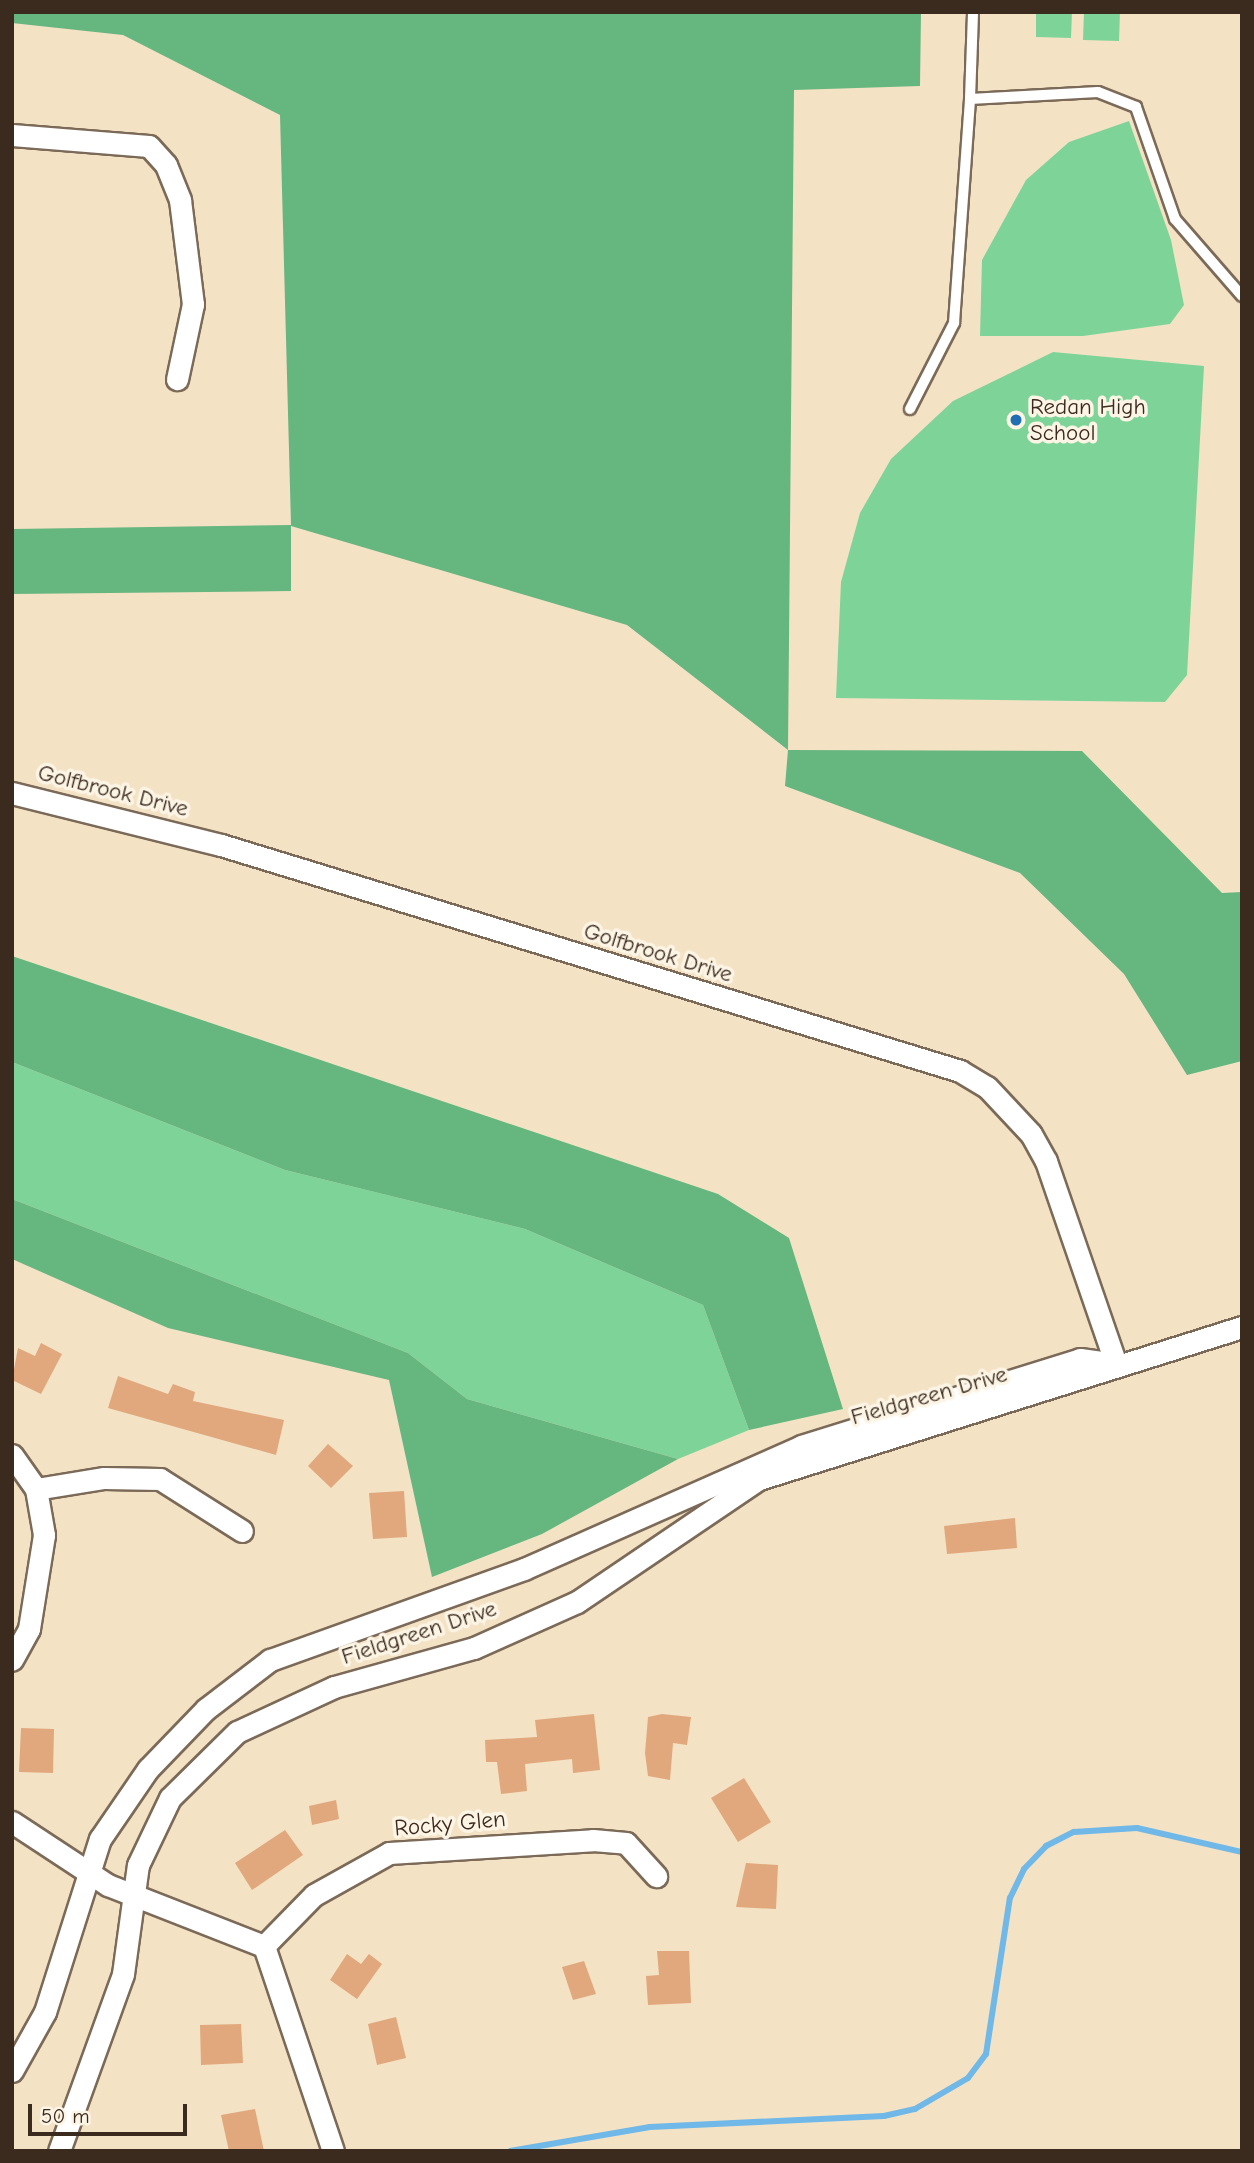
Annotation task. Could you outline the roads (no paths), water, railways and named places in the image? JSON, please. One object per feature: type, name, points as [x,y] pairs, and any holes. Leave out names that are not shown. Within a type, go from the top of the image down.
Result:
[{"type":"street","points":[[12,135],[149,146],[166,165],[180,200],[193,304],[177,379]]},
{"type":"street","name":"Golfbrook Drive","points":[[12,793],[221,845],[960,1071],[988,1087],[1031,1133],[1046,1161],[1115,1363]]},
{"type":"street","name":"Fieldgreen Drive","points":[[58,2151],[123,1973],[132,1893],[170,1798],[237,1732],[334,1687],[474,1648],[577,1602],[759,1479],[1115,1363],[1242,1327]]},
{"type":"street","name":"Fieldgreen Drive","points":[[12,2071],[45,2012],[100,1839],[148,1769],[206,1709],[270,1660],[524,1569],[801,1446],[1080,1359],[1115,1363]]},
{"type":"street","points":[[12,1455],[36,1489],[44,1535],[29,1629],[12,1660]]},
{"type":"street","points":[[36,1489],[104,1478],[159,1479],[242,1531]]},
{"type":"street","points":[[12,1822],[88,1872],[132,1893],[264,1946],[333,2151]]},
{"type":"street","name":"Rocky Glen","points":[[264,1946],[314,1895],[389,1853],[593,1840],[626,1843],[656,1876]]},
{"type":"lane","points":[[909,409],[954,323],[970,99],[972,12]]},
{"type":"lane","points":[[970,99],[1097,92],[1136,107],[1175,219],[1242,296]]},
{"type":"waterway","points":[[510,2151],[650,2127],[884,2116],[915,2109],[968,2078],[986,2054],[1010,1898],[1024,1869],[1046,1846],[1074,1832],[1137,1828],[1242,1852]]},
{"type":"place","name":"Redan High School","points":[[1016,420]]}]
